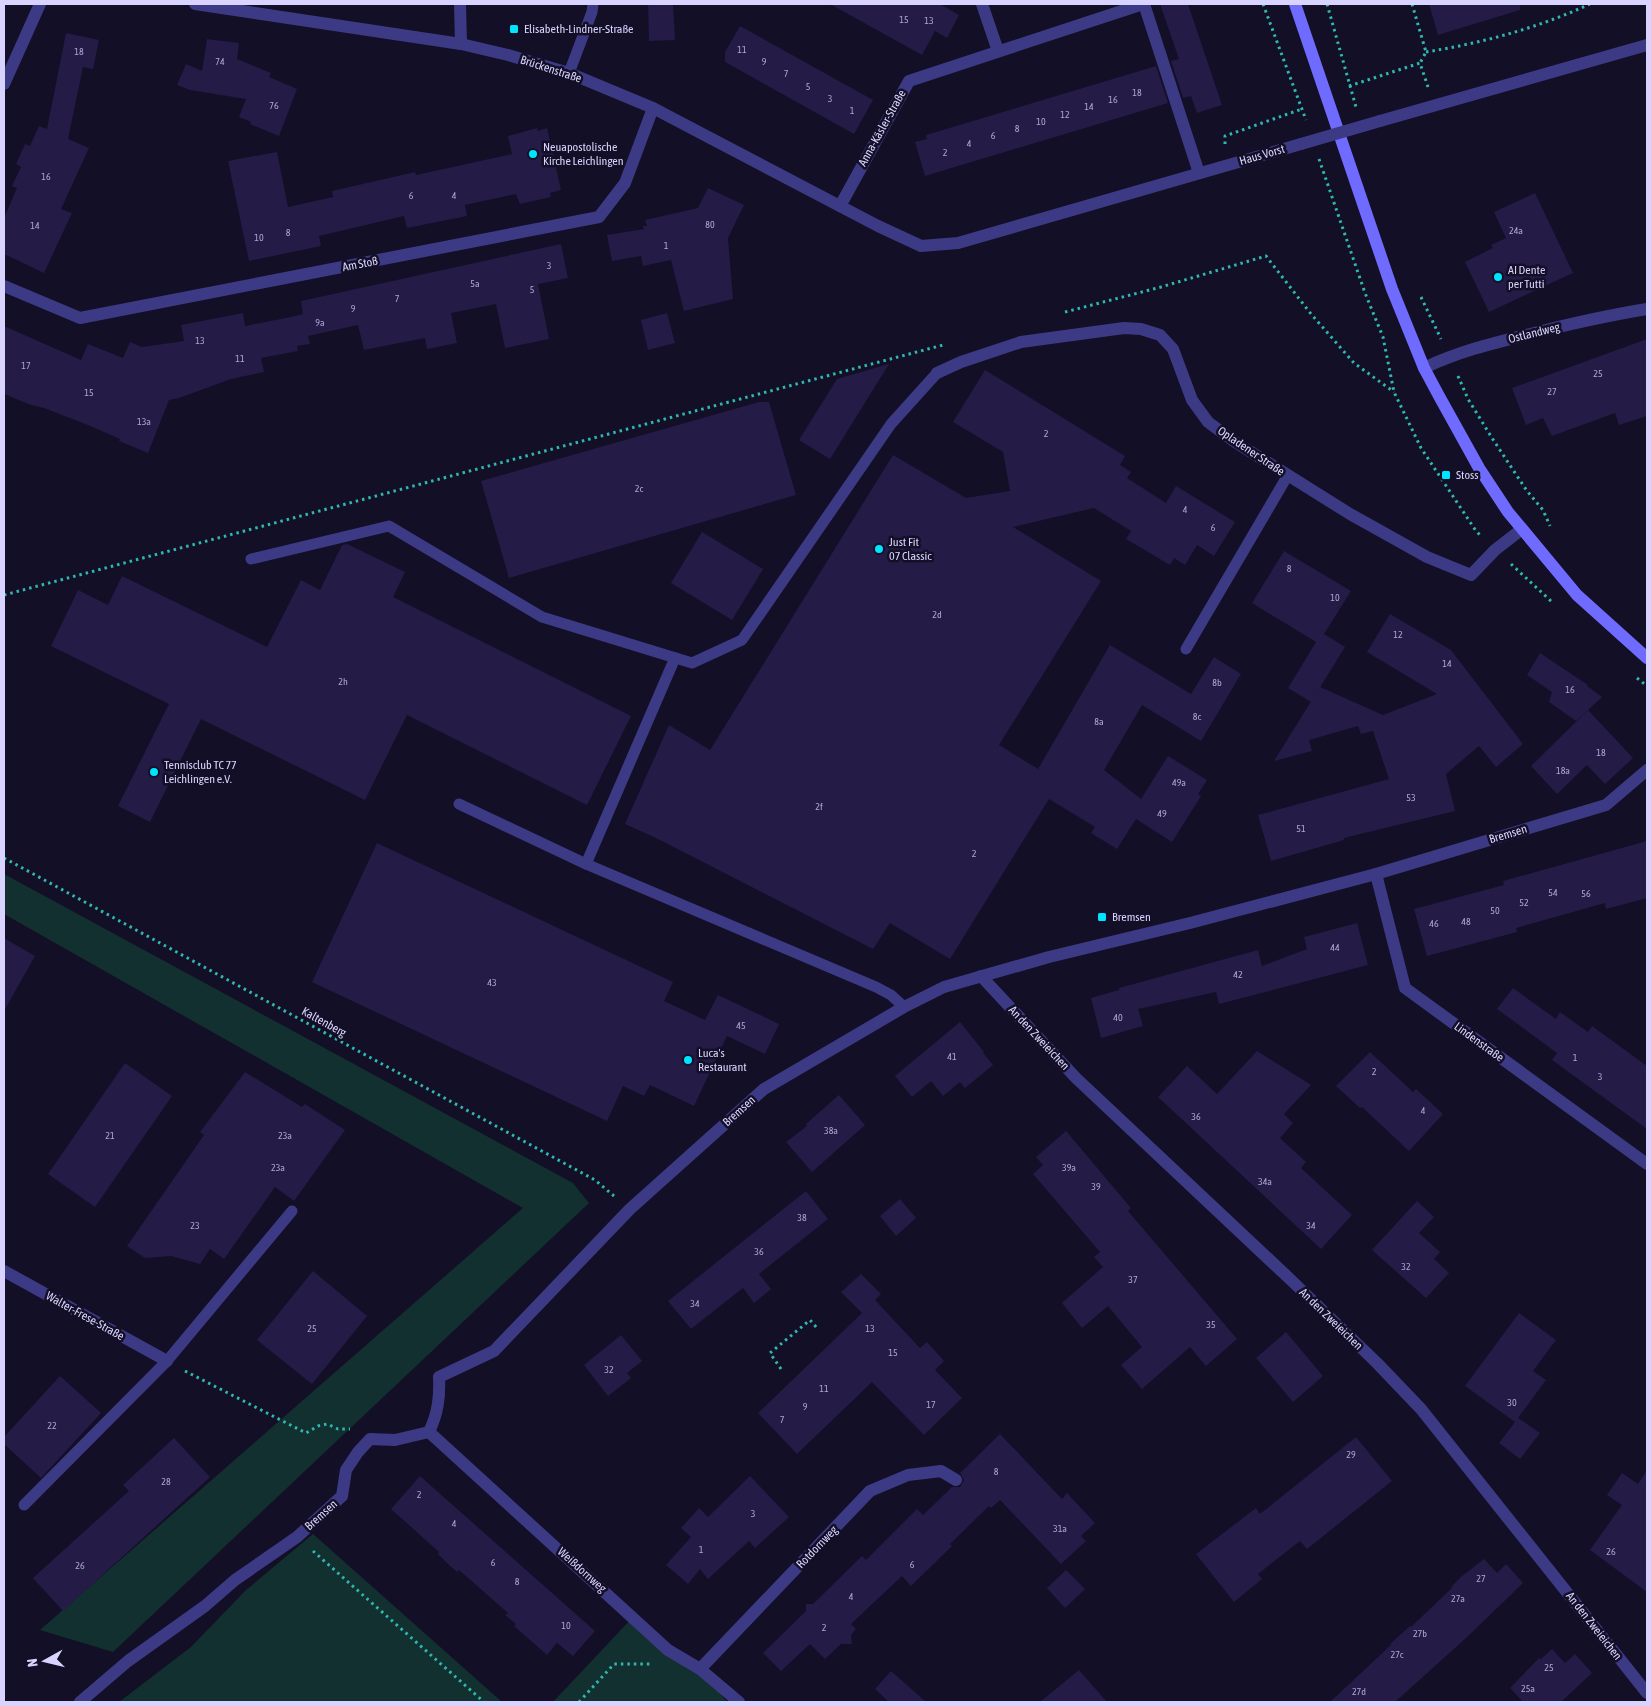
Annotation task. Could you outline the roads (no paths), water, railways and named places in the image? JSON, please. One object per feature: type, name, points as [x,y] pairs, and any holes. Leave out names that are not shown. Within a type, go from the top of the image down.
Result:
[{"type":"main road","points":[[1295,4],[1392,289],[1424,368],[1478,468],[1508,512],[1577,595],[1647,658]]},
{"type":"street","points":[[4,84],[40,4]]},
{"type":"street","name":"Brückenstraße","points":[[195,4],[461,44],[508,55],[569,73],[653,108],[878,226]]},
{"type":"street","points":[[460,4],[461,44]]},
{"type":"street","points":[[982,4],[998,51]]},
{"type":"street","name":"Anna-Käsler-Straße","points":[[840,206],[909,81],[1143,4],[1199,173]]},
{"type":"street","name":"Haus Vorst","points":[[878,226],[921,246],[958,243],[1647,45]]},
{"type":"street","name":"Am Stoß","points":[[4,286],[80,318],[600,217],[625,183],[653,108]]},
{"type":"street","name":"Ostlandweg","points":[[1424,368],[1449,356],[1475,347],[1606,315],[1647,310]]},
{"type":"street","name":"Opladener Straße","points":[[937,373],[961,362],[1021,342],[1124,328],[1142,329],[1160,334],[1173,348],[1192,400],[1208,422],[1235,442],[1350,514],[1427,557],[1471,575],[1495,550],[1522,529]]},
{"type":"street","name":"Bremsen","points":[[80,1702],[128,1661],[206,1606],[235,1580],[297,1537],[342,1496],[346,1470],[358,1452],[370,1439],[395,1440],[429,1432],[436,1416],[439,1402],[439,1377],[494,1351],[630,1209],[764,1089],[904,1007],[944,987],[1376,874],[1606,805],[1647,770]]},
{"type":"street","name":"Lindenstraße","points":[[1376,874],[1405,988],[1647,1164]]},
{"type":"street","name":"An den Zweieichen","points":[[981,976],[1076,1078],[1313,1301],[1422,1409],[1647,1693]]},
{"type":"street","name":"Walter-Frese-Straße","points":[[4,1271],[167,1361]]},
{"type":"street","name":"Weißdornweg","points":[[429,1432],[668,1650],[700,1669],[739,1702]]},
{"type":"street","name":"Rotdornweg","points":[[700,1669],[870,1490],[908,1475],[941,1471],[956,1480]]},
{"type":"lane","points":[[569,73],[592,12],[593,4]]},
{"type":"lane","points":[[251,559],[390,526],[542,617],[692,663],[742,640],[891,424],[937,373]]},
{"type":"lane","points":[[1186,649],[1288,475]]},
{"type":"lane","points":[[586,864],[675,658]]},
{"type":"lane","points":[[459,804],[586,864],[876,987],[891,995],[904,1007]]},
{"type":"lane","points":[[24,1505],[167,1361],[292,1211]]},
{"type":"place","name":"Elisabeth-Lindner-Straße","points":[[514,29]]},
{"type":"place","name":"Neuapostolische Kirche Leichlingen","points":[[533,154]]},
{"type":"place","name":"AI Dente per Tutti","points":[[1498,277]]},
{"type":"place","name":"Stoss","points":[[1446,475]]},
{"type":"place","name":"Just Fit 07 Classic","points":[[879,549]]},
{"type":"place","name":"Tennisclub TC 77 Leichlingen e.V.","points":[[154,772]]},
{"type":"place","name":"Bremsen","points":[[1102,917]]},
{"type":"place","name":"Luca's Restaurant","points":[[688,1060]]}]
